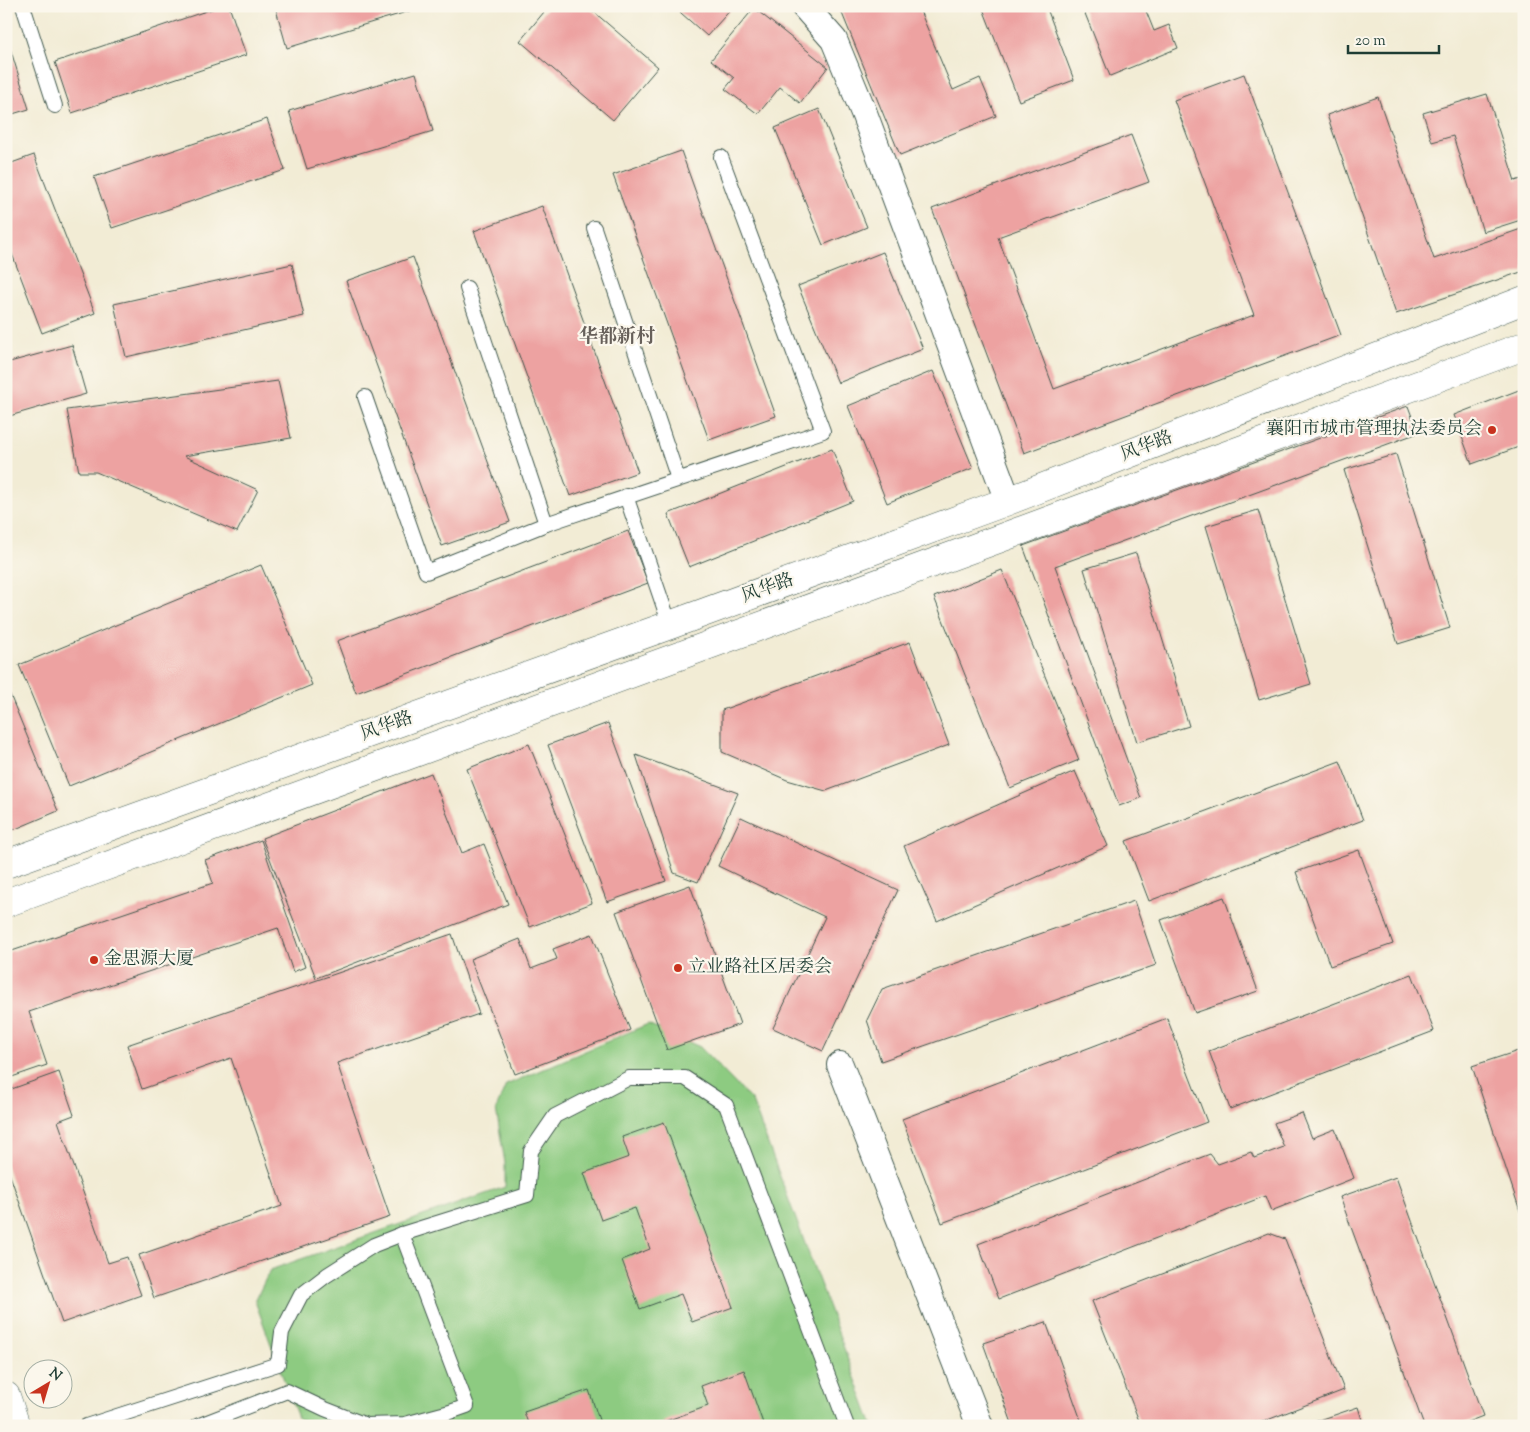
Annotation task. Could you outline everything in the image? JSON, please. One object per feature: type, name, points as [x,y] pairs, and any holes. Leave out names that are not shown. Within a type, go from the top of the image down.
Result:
[{"type":"street","points":[[804,6],[834,40],[864,113],[1008,501]]},
{"type":"street","name":"风华路","points":[[6,864],[1008,501],[1524,300]]},
{"type":"street","name":"风华路","points":[[6,903],[1524,346]]},
{"type":"street","points":[[840,1065],[980,1426]]},
{"type":"street","points":[[6,1396],[16,1426]]},
{"type":"lane","points":[[23,6],[55,106]]},
{"type":"lane","points":[[365,397],[426,572],[546,524],[823,430],[721,157]]},
{"type":"lane","points":[[594,228],[678,479]]},
{"type":"lane","points":[[467,288],[546,524]]},
{"type":"lane","points":[[626,496],[670,625]]},
{"type":"lane","points":[[86,1426],[278,1364],[282,1332],[301,1295],[327,1275],[374,1245],[402,1234],[527,1195],[531,1151],[555,1116],[629,1078],[685,1078],[726,1105],[847,1426]]},
{"type":"lane","points":[[197,1426],[287,1391],[324,1409],[366,1425],[405,1424],[467,1406],[402,1234]]},
{"type":"green space","points":[[648,1024],[700,1047],[752,1101],[873,1426],[311,1426],[298,1418],[255,1301],[270,1270],[505,1187],[505,1163],[496,1109],[506,1085]]},
{"type":"building","points":[[221,6],[229,6],[246,55],[72,113],[55,62]]},
{"type":"building","points":[[275,6],[412,6],[413,10],[287,48]]},
{"type":"building","points":[[549,6],[587,6],[658,67],[613,120],[520,41]]},
{"type":"building","points":[[673,6],[734,6],[707,36]]},
{"type":"building","points":[[839,6],[918,6],[953,90],[980,78],[996,116],[900,155]]},
{"type":"building","points":[[982,6],[1046,6],[1074,80],[1019,101]]},
{"type":"building","points":[[1082,6],[1144,6],[1154,31],[1169,25],[1178,48],[1110,76]]},
{"type":"building","points":[[754,8],[828,67],[800,103],[780,87],[758,114],[725,89],[734,78],[711,60]]},
{"type":"building","points":[[6,35],[29,109],[6,116]]},
{"type":"building","points":[[416,73],[433,131],[307,169],[289,111]]},
{"type":"building","points":[[1244,74],[1341,335],[1024,453],[932,209],[1131,135],[1149,182],[998,237],[1054,389],[1254,315],[1174,100]]},
{"type":"building","points":[[1487,94],[1515,181],[1524,178],[1524,219],[1483,232],[1453,136],[1432,142],[1423,113]]},
{"type":"building","points":[[1378,97],[1434,259],[1524,228],[1524,271],[1396,314],[1327,115]]},
{"type":"building","points":[[819,109],[867,227],[823,245],[775,128]]},
{"type":"building","points":[[267,119],[285,170],[112,228],[94,177]]},
{"type":"building","points":[[681,151],[776,416],[709,440],[613,175]]},
{"type":"building","points":[[34,155],[95,313],[42,333],[6,238],[6,165]]},
{"type":"building","points":[[542,206],[638,472],[570,496],[474,231]]},
{"type":"building","points":[[883,252],[923,349],[838,383],[798,286]]},
{"type":"building","points":[[413,257],[510,522],[442,546],[346,281]]},
{"type":"building","points":[[292,264],[304,316],[126,357],[114,304]]},
{"type":"building","points":[[72,345],[86,394],[6,417],[6,363]]},
{"type":"building","points":[[933,371],[973,468],[887,503],[848,406]]},
{"type":"building","points":[[278,381],[291,438],[184,456],[258,490],[237,532],[96,472],[79,472],[67,410]]},
{"type":"building","name":"襄阳市城市管理执法委员会","points":[[1524,388],[1524,445],[1472,464],[1454,415]]},
{"type":"building","points":[[1408,406],[1418,433],[1055,566],[1141,798],[1119,806],[1023,546]]},
{"type":"building","points":[[832,449],[853,501],[689,567],[668,514]]},
{"type":"building","points":[[1396,454],[1450,628],[1398,644],[1344,470]]},
{"type":"building","points":[[1258,510],[1311,684],[1259,700],[1206,526]]},
{"type":"building","points":[[628,531],[648,583],[356,693],[337,641]]},
{"type":"building","points":[[1136,553],[1189,726],[1137,742],[1084,569]]},
{"type":"building","points":[[261,565],[312,685],[69,786],[19,665]]},
{"type":"building","points":[[1002,570],[1079,760],[1010,788],[934,597]]},
{"type":"building","points":[[910,642],[949,745],[826,791],[787,780],[722,752],[722,710]]},
{"type":"building","points":[[6,685],[58,811],[6,833]]},
{"type":"building","points":[[608,723],[666,881],[607,902],[548,745]]},
{"type":"building","points":[[529,744],[592,903],[530,927],[467,769]]},
{"type":"building","points":[[636,755],[738,793],[698,882],[674,873]]},
{"type":"building","points":[[1340,761],[1363,820],[1149,901],[1126,841]]},
{"type":"building","points":[[1075,771],[1108,846],[937,921],[904,846]]},
{"type":"building","points":[[431,773],[462,853],[484,844],[508,904],[316,978],[262,838]]},
{"type":"building","points":[[741,817],[898,890],[823,1051],[773,1028],[825,917],[718,866]]},
{"type":"building","name":"金思源大厦","points":[[261,840],[305,967],[293,972],[278,928],[29,1012],[47,1065],[6,1079],[6,953],[213,883],[205,860]]},
{"type":"building","points":[[1359,850],[1393,944],[1330,966],[1296,872]]},
{"type":"building","name":"立业路社区居委会","points":[[690,885],[740,1024],[667,1050],[616,912]]},
{"type":"building","points":[[1224,897],[1258,991],[1195,1013],[1161,920]]},
{"type":"building","points":[[1134,901],[1156,965],[881,1061],[867,1020],[882,989]]},
{"type":"building","points":[[452,934],[479,1014],[337,1063],[390,1217],[154,1298],[139,1255],[282,1206],[231,1058],[142,1089],[127,1045]]},
{"type":"building","points":[[592,934],[630,1030],[515,1074],[470,959],[520,939],[531,969],[557,959],[553,949]]},
{"type":"building","points":[[1412,974],[1434,1031],[1230,1109],[1209,1051]]},
{"type":"building","points":[[1167,1018],[1207,1122],[942,1223],[902,1119]]},
{"type":"building","points":[[1524,1049],[1524,1220],[1523,1220],[1472,1066]]},
{"type":"building","points":[[59,1072],[74,1115],[58,1121],[108,1263],[127,1257],[141,1295],[62,1323],[6,1164],[6,1091]]},
{"type":"building","points":[[1302,1113],[1312,1138],[1335,1129],[1354,1178],[1271,1211],[1265,1196],[999,1299],[978,1244],[1210,1154],[1218,1164],[1251,1152],[1254,1158],[1284,1147],[1274,1123]]},
{"type":"building","points":[[664,1122],[733,1307],[692,1322],[681,1294],[640,1309],[622,1260],[650,1249],[635,1208],[601,1220],[584,1173],[629,1157],[622,1137]]},
{"type":"building","points":[[1396,1177],[1483,1416],[1457,1426],[1424,1426],[1340,1197]]},
{"type":"building","points":[[1269,1233],[1285,1239],[1344,1390],[1252,1426],[1141,1426],[1092,1301]]},
{"type":"building","points":[[1046,1322],[1083,1426],[1013,1426],[983,1343]]},
{"type":"building","points":[[744,1370],[764,1426],[664,1426],[663,1422],[708,1406],[701,1386]]},
{"type":"building","points":[[589,1390],[601,1426],[529,1426],[524,1412]]},
{"type":"building","points":[[1358,1407],[1364,1426],[1305,1426],[1305,1425]]},
{"type":"place","name":"襄阳市城市管理执法委员会","points":[[1492,430]]},
{"type":"place","name":"金思源大厦","points":[[94,960]]},
{"type":"place","name":"立业路社区居委会","points":[[678,968]]},
{"type":"district","name":"华都新村","points":[[617,337]]}]
